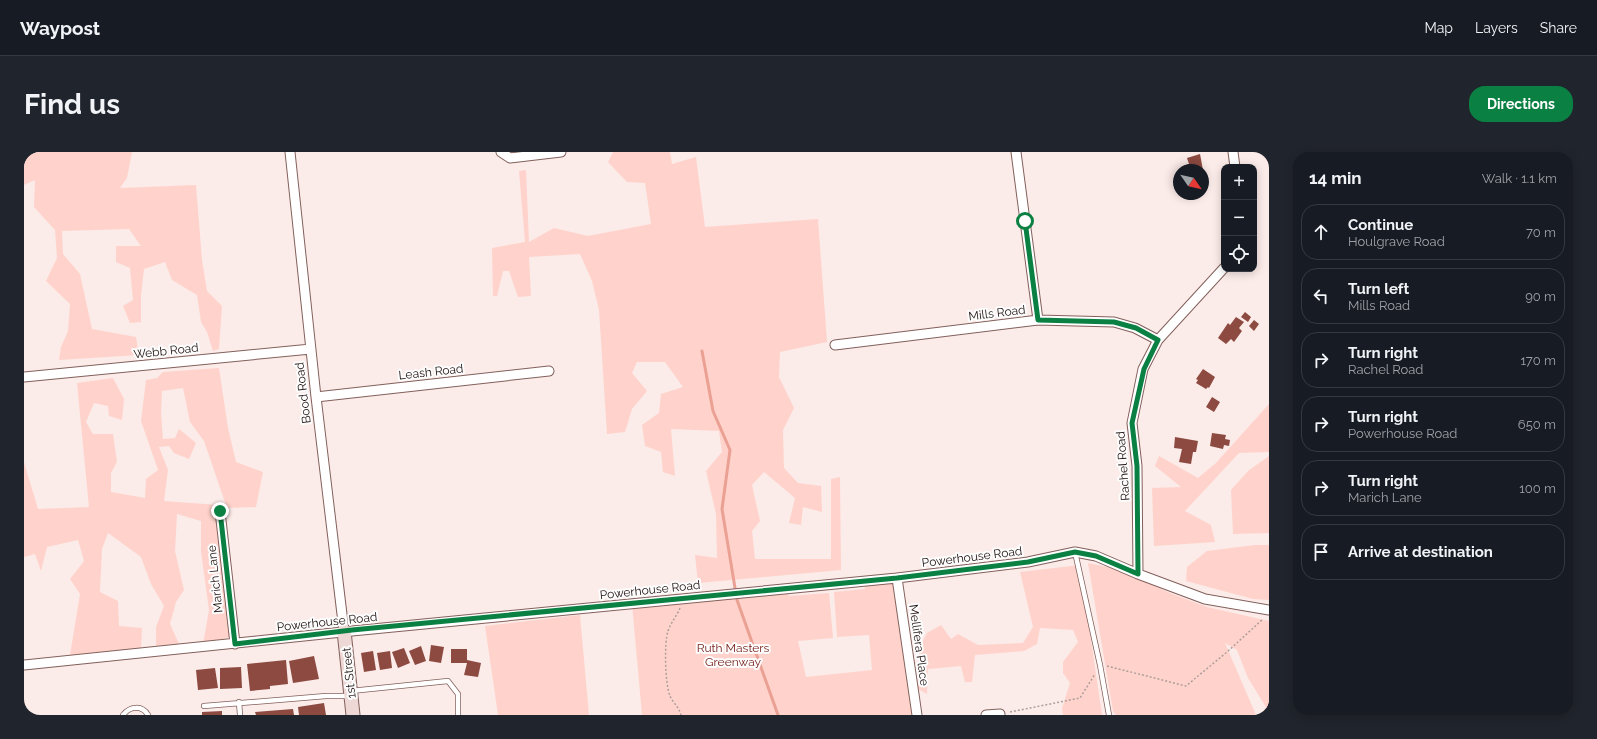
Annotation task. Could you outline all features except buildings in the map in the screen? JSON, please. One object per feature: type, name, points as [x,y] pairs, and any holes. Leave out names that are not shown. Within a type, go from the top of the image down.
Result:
[{"type":"street","name":"Bood Road","points":[[290,152],[310,349],[344,631]]},
{"type":"street","points":[[501,152],[510,158],[562,152]]},
{"type":"street","points":[[1016,152],[1038,320]]},
{"type":"street","points":[[1233,152],[1235,164]]},
{"type":"street","name":"Rachel Road","points":[[1138,574],[1137,466],[1132,423],[1144,369],[1158,340],[1221,271]]},
{"type":"street","name":"Mills Road","points":[[835,345],[1038,320],[1114,322],[1136,328],[1158,340]]},
{"type":"street","name":"Webb Road","points":[[24,377],[310,349]]},
{"type":"street","name":"Leash Road","points":[[316,397],[549,371]]},
{"type":"street","name":"Marich Lane","points":[[220,511],[235,644]]},
{"type":"street","name":"Powerhouse Road","points":[[24,665],[235,644],[344,631],[897,578],[1028,562],[1075,552],[1096,556],[1138,574],[1205,599],[1269,610]]},
{"type":"street","name":"Mellifera Place","points":[[897,578],[917,715]]},
{"type":"street","name":"1st Street","points":[[344,631],[353,715]]},
{"type":"street","points":[[986,715],[1000,714]]},
{"type":"lane","points":[[1075,552],[1100,665],[1109,715]]},
{"type":"lane","points":[[204,706],[326,696],[448,681],[458,694],[458,715]]},
{"type":"lane","points":[[239,702],[240,715]]},
{"type":"lane","points":[[124,715],[129,709],[135,708],[141,709],[148,715]]},
{"type":"path","points":[[681,715],[670,696],[666,674],[668,633],[672,622],[679,612],[682,599]]},
{"type":"path","points":[[1000,714],[1080,698],[1100,665],[1186,686],[1227,652],[1264,618]]},
{"type":"green space","points":[[24,152],[132,152],[127,178],[120,188],[196,185],[202,260],[207,291],[222,306],[219,349],[213,351],[207,332],[201,322],[197,295],[172,280],[165,262],[144,269],[141,296],[141,322],[130,323],[123,306],[133,300],[130,268],[116,262],[116,246],[141,246],[129,229],[62,231],[63,254],[80,274],[92,329],[136,337],[139,355],[59,360],[61,347],[68,331],[70,304],[46,281],[57,258],[55,230],[34,207],[35,180],[24,185]]},
{"type":"green space","points":[[613,152],[670,152],[672,164],[696,157],[705,227],[818,219],[827,342],[780,352],[779,377],[794,408],[783,430],[784,468],[798,483],[821,486],[822,512],[803,507],[801,525],[789,523],[795,498],[764,472],[752,485],[760,521],[752,531],[755,559],[831,559],[831,479],[840,477],[841,570],[698,583],[695,555],[717,558],[716,514],[706,471],[722,452],[719,431],[671,429],[675,476],[663,472],[661,452],[645,446],[642,425],[659,413],[661,394],[683,387],[665,362],[637,362],[632,373],[647,391],[632,409],[625,432],[607,434],[599,310],[592,281],[580,254],[529,257],[531,296],[518,297],[509,271],[503,271],[497,296],[493,296],[492,248],[525,242],[519,171],[526,170],[529,242],[554,228],[588,236],[651,224],[645,183],[627,182],[608,162]]},
{"type":"green space","points":[[219,368],[228,428],[236,462],[263,472],[256,507],[227,508],[204,441],[190,422],[183,388],[162,391],[161,412],[163,439],[175,438],[179,429],[196,443],[189,459],[174,453],[169,446],[159,447],[168,470],[164,501],[218,505],[230,637],[203,644],[209,610],[201,552],[201,521],[177,514],[175,551],[184,590],[176,602],[170,624],[179,644],[156,646],[156,627],[164,606],[151,584],[141,557],[108,533],[102,549],[100,592],[118,601],[119,626],[142,628],[141,648],[70,655],[80,594],[70,579],[84,561],[78,540],[47,547],[41,571],[35,554],[24,557],[24,462],[38,509],[89,507],[77,383],[113,378],[124,399],[122,420],[109,416],[108,406],[94,403],[86,422],[93,434],[113,434],[117,462],[111,473],[111,492],[145,498],[146,479],[158,470],[141,421],[146,380],[157,378],[163,372]]},
{"type":"green space","points":[[1269,404],[1269,452],[1239,453],[1185,511],[1211,525],[1215,542],[1154,546],[1152,488],[1181,487],[1155,466],[1159,456],[1198,478],[1216,463]]},
{"type":"green space","points":[[1269,456],[1269,533],[1233,534],[1231,490],[1248,471]]},
{"type":"green space","points":[[1255,545],[1269,545],[1269,600],[1253,599],[1186,581],[1187,567],[1207,551]]},
{"type":"green space","points":[[1088,563],[1117,569],[1170,593],[1207,607],[1269,621],[1269,712],[1248,678],[1237,650],[1225,643],[1256,715],[1116,715],[1113,711]]},
{"type":"green space","points":[[1080,565],[1102,715],[1063,715],[1062,708],[1070,683],[1063,673],[1063,662],[1078,642],[1073,630],[1040,628],[1037,644],[1024,651],[975,655],[972,682],[965,682],[961,666],[928,669],[927,694],[918,689],[919,648],[927,633],[941,625],[951,639],[958,634],[978,645],[1023,643],[1033,627],[1020,572]]},
{"type":"green space","name":"Ruth Masters Greenway","points":[[897,578],[917,715],[642,715],[632,604],[787,589],[789,596],[829,593],[833,638],[798,641],[806,677],[872,670],[869,635],[837,637],[834,592],[865,589],[864,581]]},
{"type":"green space","points":[[580,615],[589,715],[498,715],[485,626]]},
{"type":"waterway","points":[[702,351],[713,411],[730,450],[722,509],[737,600],[778,715]]},
{"type":"route","points":[[220,511],[235,644],[352,630],[897,578],[1028,562],[1075,552],[1096,556],[1138,574],[1137,466],[1132,423],[1144,369],[1158,340],[1136,328],[1114,322],[1038,320],[1025,221]]}]
